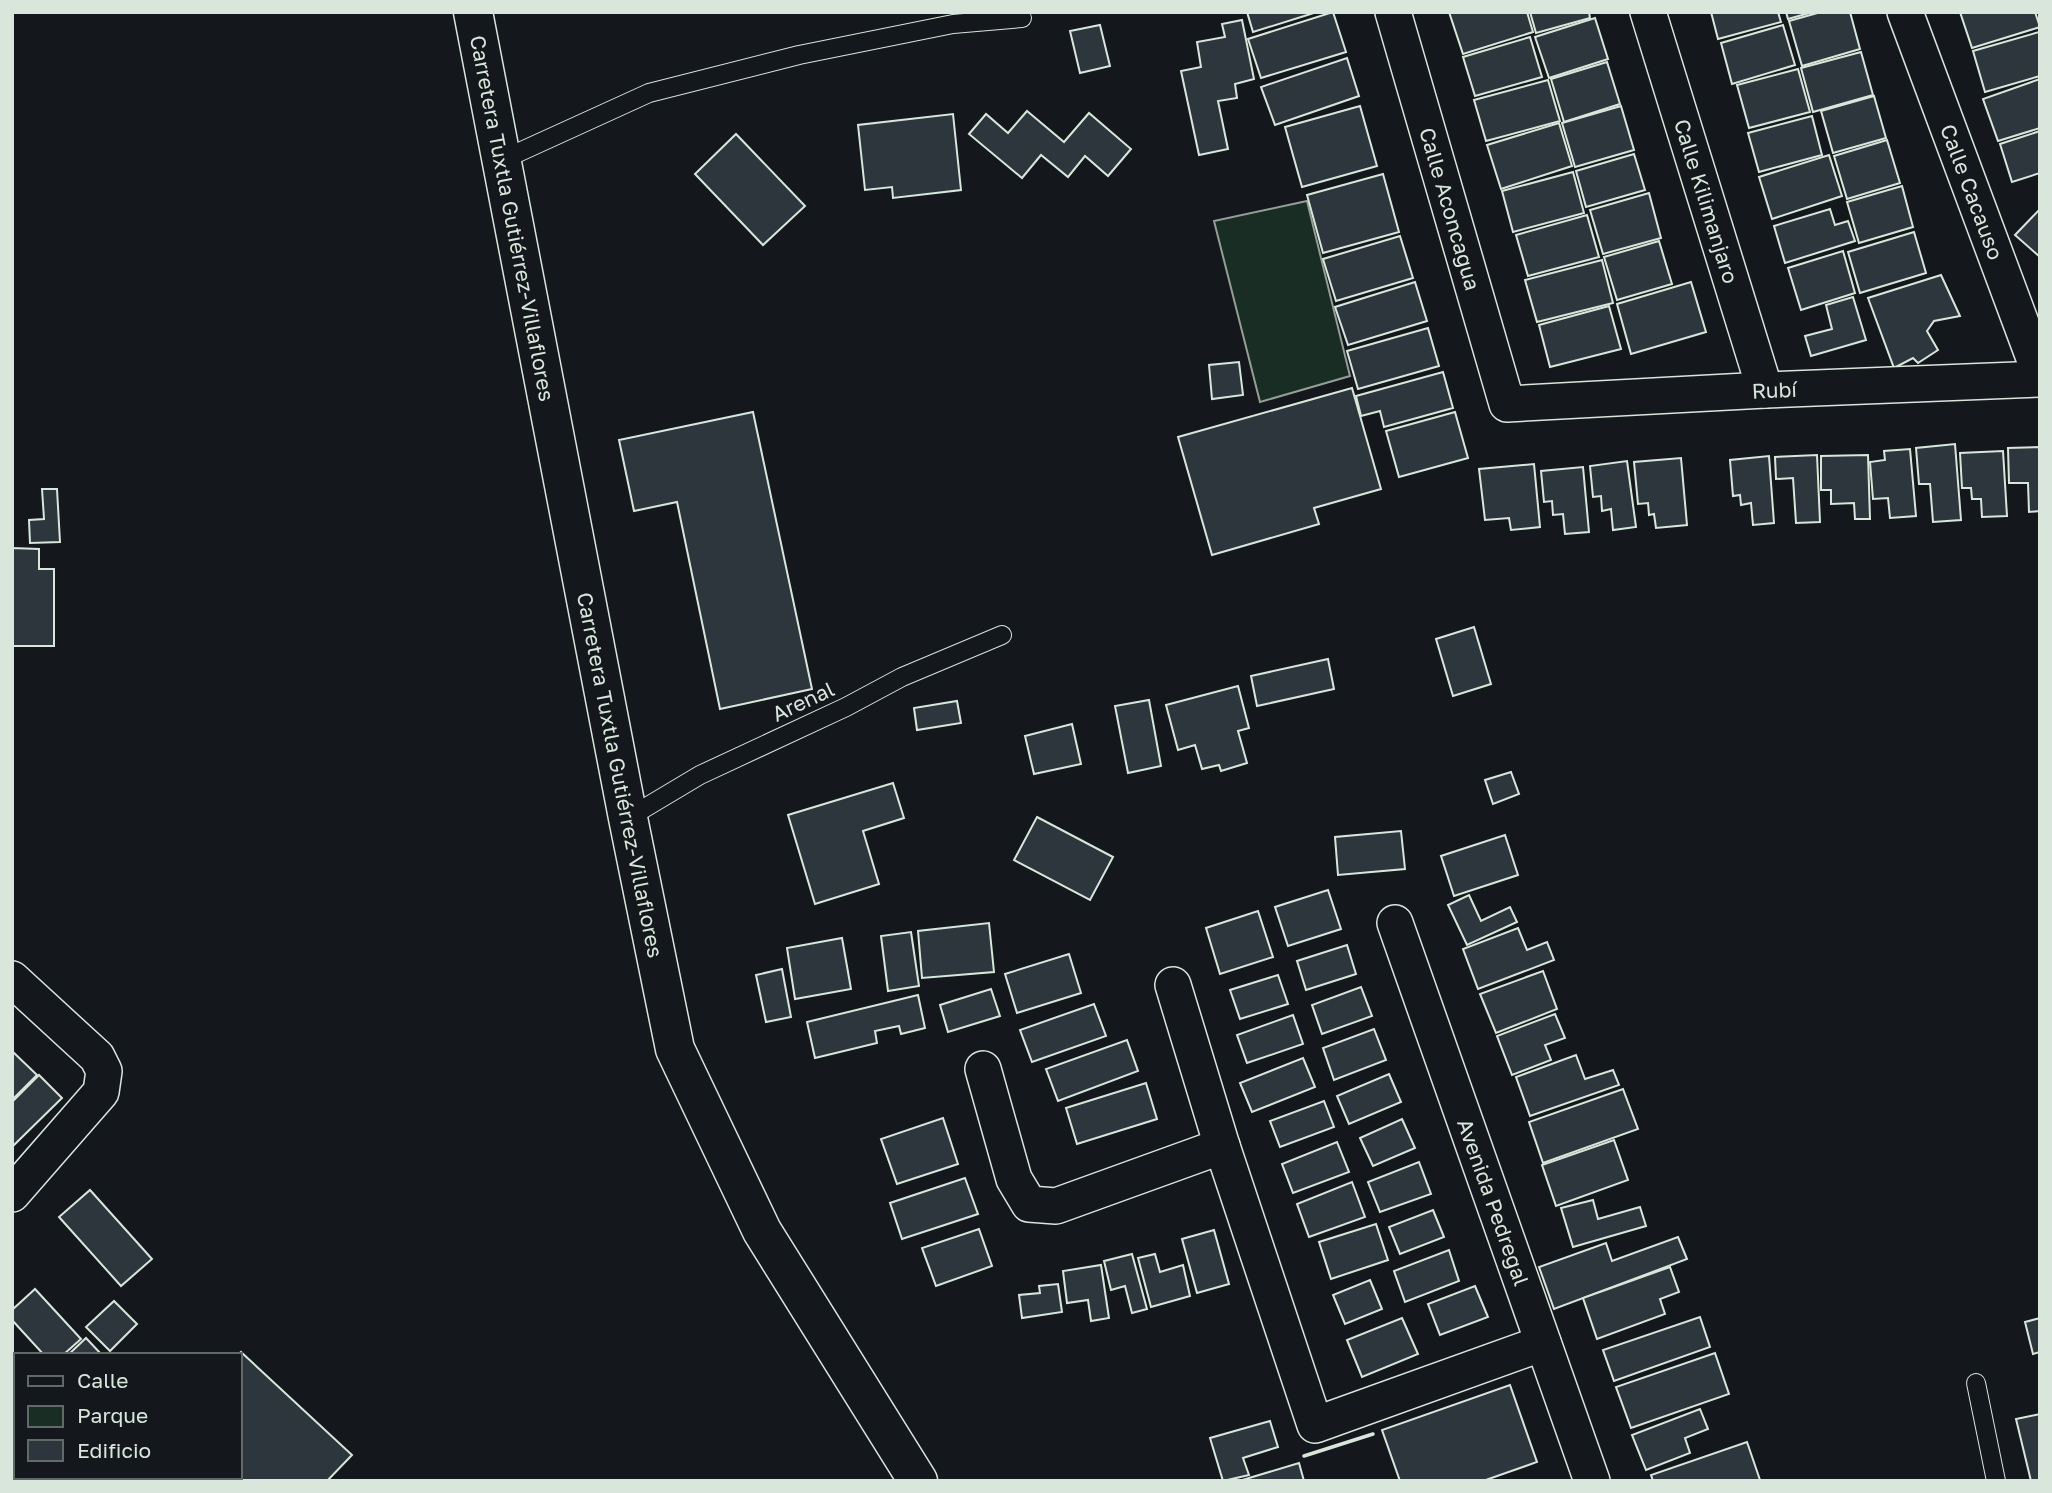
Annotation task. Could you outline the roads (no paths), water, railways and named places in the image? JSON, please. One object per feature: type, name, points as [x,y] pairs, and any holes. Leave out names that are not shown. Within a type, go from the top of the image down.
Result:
[{"type":"main road","name":"Carretera Tuxtla Gutiérrez-Villaflores","points":[[473,12],[675,1049],[762,1231],[918,1481]]},
{"type":"street","name":"Calle Aconcagua","points":[[1393,12],[1507,404]]},
{"type":"street","name":"Calle Kilimanjaro","points":[[1648,12],[1765,390]]},
{"type":"street","name":"Calle Cacauso","points":[[1905,12],[2040,376]]},
{"type":"street","name":"Rubí","points":[[1507,404],[2040,376]]},
{"type":"street","name":"Avenida Pedregal","points":[[1395,923],[1592,1481]]},
{"type":"street","points":[[12,979],[97,1057],[104,1072],[101,1092],[12,1194]]},
{"type":"street","points":[[1172,985],[1222,1146],[1315,1425],[1544,1343]]},
{"type":"street","points":[[983,1069],[1014,1179],[1029,1204],[1056,1206],[1222,1146]]},
{"type":"lane","points":[[502,160],[649,93],[799,54],[953,24],[1022,18]]},
{"type":"lane","name":"Arenal","points":[[628,818],[700,775],[846,707],[902,677],[1002,635]]},
{"type":"lane","points":[[1976,1383],[1996,1481]]}]
